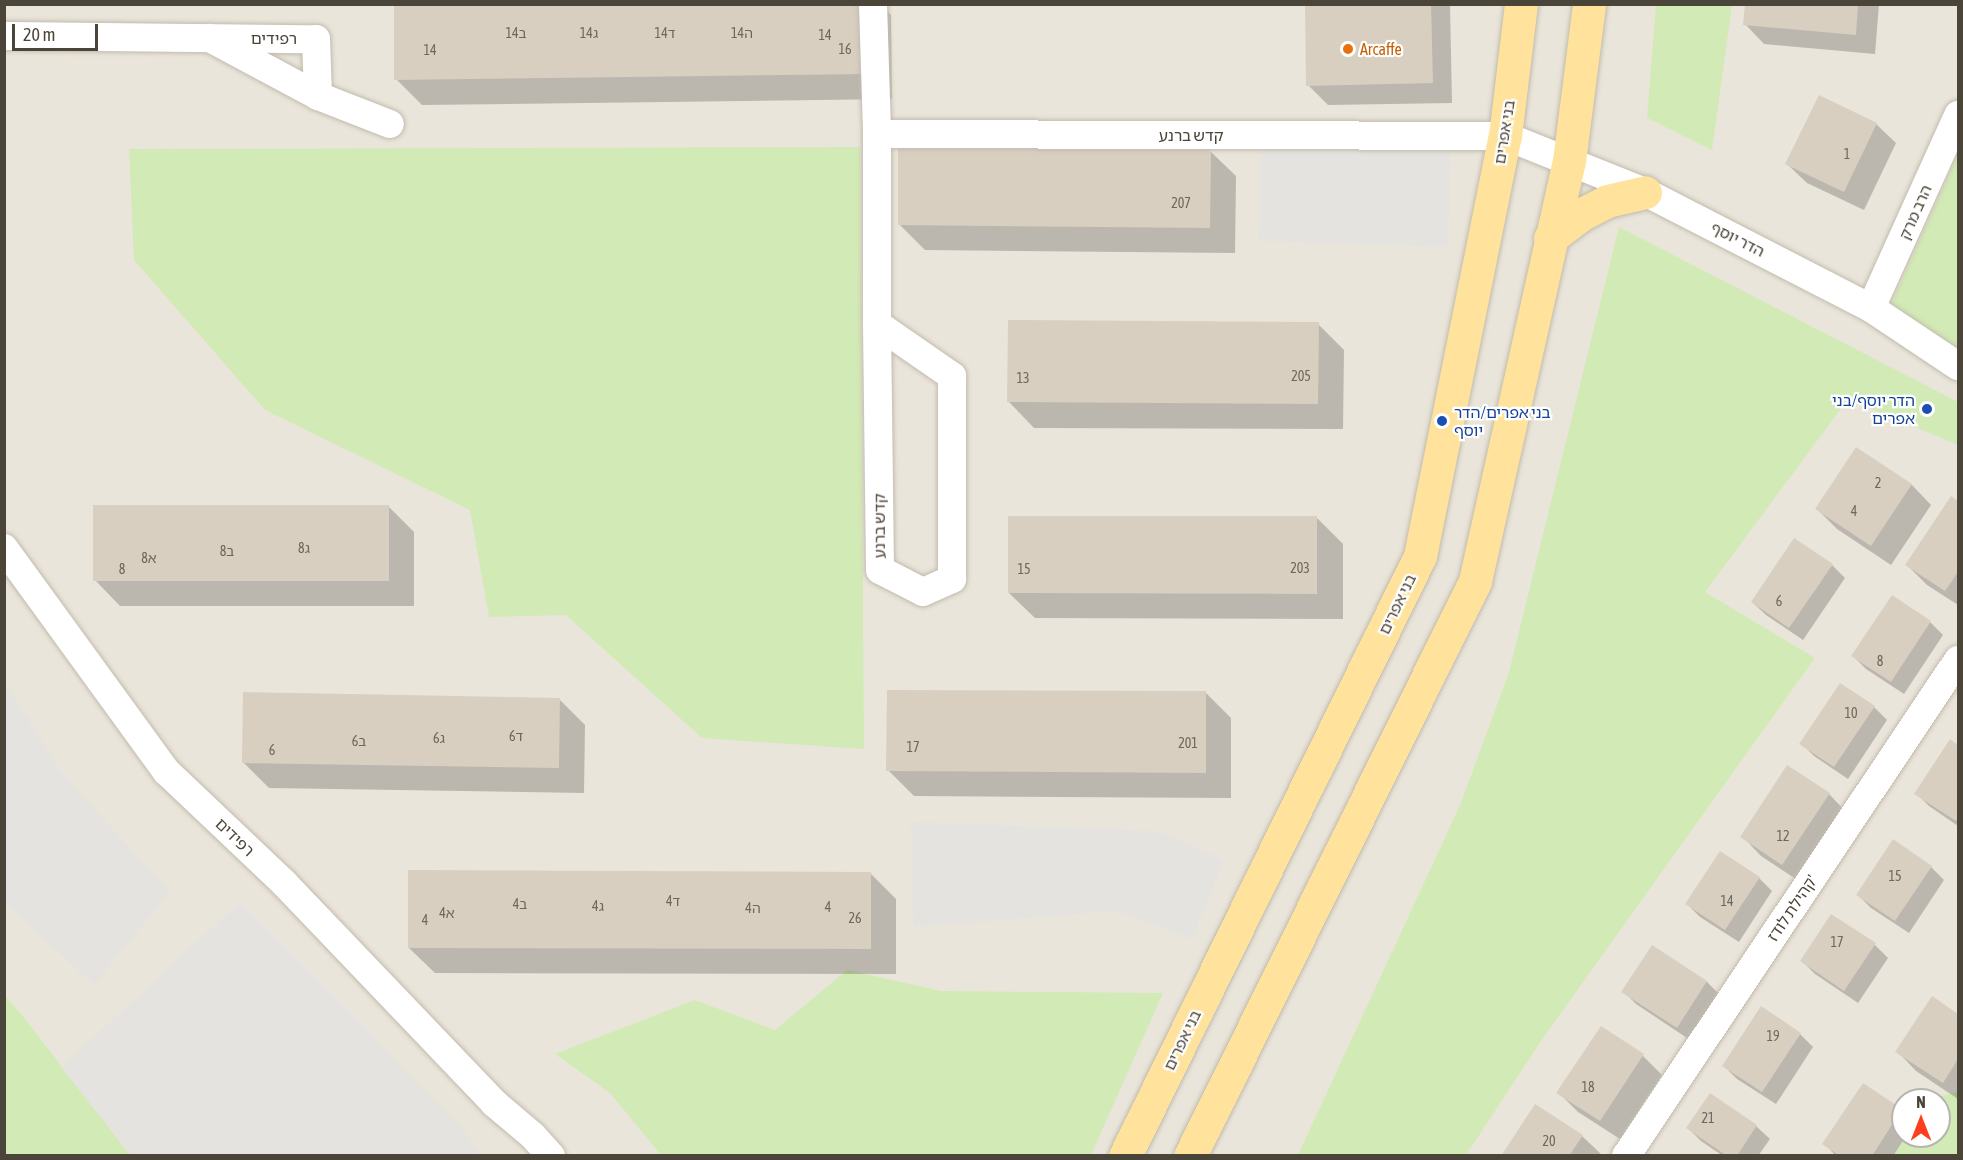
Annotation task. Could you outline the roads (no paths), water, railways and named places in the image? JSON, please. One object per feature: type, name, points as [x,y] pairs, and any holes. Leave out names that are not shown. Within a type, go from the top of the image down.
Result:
[{"type":"main road","name":"בני אפרים","points":[[1125,1155],[1420,556],[1505,136],[1521,4]]},
{"type":"main road","points":[[1190,1155],[1475,581],[1569,161],[1589,4]]},
{"type":"main road","points":[[1550,238],[1580,214],[1607,201],[1645,192]]},
{"type":"street","name":"קדש ברנע","points":[[873,4],[877,134],[877,324],[880,570],[923,592],[952,579],[952,376],[877,324]]},
{"type":"street","name":"רפידים","points":[[4,36],[316,39],[318,96]]},
{"type":"street","name":"רפידים","points":[[210,38],[318,96],[390,124]]},
{"type":"street","name":"הרב מרק","points":[[1871,308],[1959,115]]},
{"type":"street","name":"קדש ברנע","points":[[877,134],[1505,136]]},
{"type":"street","name":"הדר יוסף","points":[[1505,136],[1645,192],[1871,308],[1959,366]]},
{"type":"street","name":"רפידים","points":[[4,548],[167,772],[284,883],[494,1103],[533,1136],[550,1155]]},
{"type":"street","name":"קהילת לודז'","points":[[1626,1155],[1959,660]]},
{"type":"street","name":"רפידים","points":[[494,1103],[526,1155]]},
{"type":"place","name":"Arcaffe","points":[[1348,49]]},
{"type":"place","name":"הדר יוסף/בני אפרים","points":[[1927,409]]},
{"type":"place","name":"בני אפרים/הדר יוסף","points":[[1442,421]]}]
